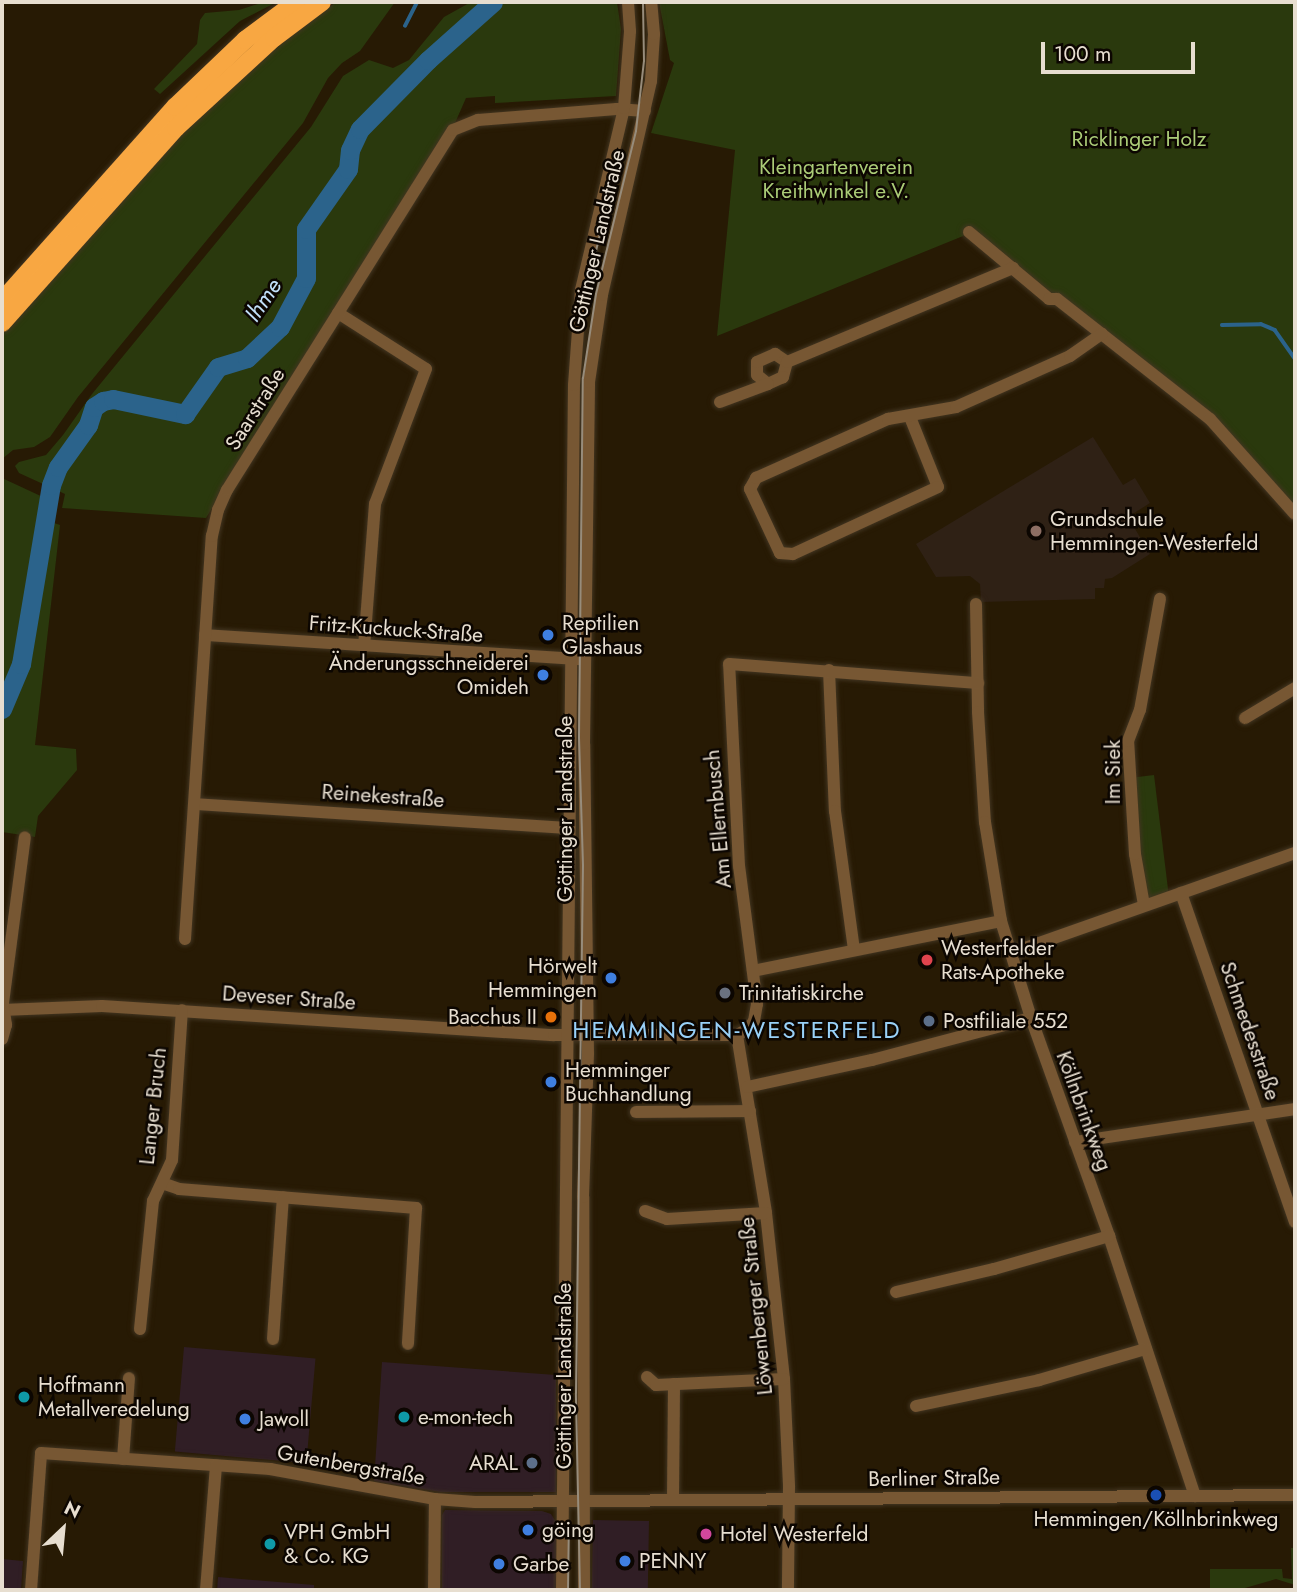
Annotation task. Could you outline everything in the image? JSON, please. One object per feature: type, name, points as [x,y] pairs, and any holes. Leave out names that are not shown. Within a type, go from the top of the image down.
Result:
[{"type":"highway","points":[[2,301],[175,107],[246,40],[296,2]]},
{"type":"highway","points":[[2,323],[176,128],[274,38],[322,2]]},
{"type":"street","name":"Göttinger Landstraße","points":[[562,1590],[582,1413],[569,828],[573,418],[578,312],[624,108],[631,31],[628,2]]},
{"type":"street","name":"Göttinger Landstraße","points":[[584,1590],[573,1502],[575,1035],[592,356],[602,295],[645,111],[654,34],[651,2]]},
{"type":"street","name":"Saarstraße","points":[[185,939],[212,536],[222,500],[453,130],[478,120],[624,108],[645,111]]},
{"type":"street","points":[[969,232],[1049,299],[1057,299],[1210,419],[1295,514]]},
{"type":"street","points":[[787,362],[1013,268]]},
{"type":"street","points":[[338,313],[426,369],[375,504],[364,646]]},
{"type":"street","points":[[910,417],[938,486],[793,554],[780,553],[750,489],[755,478],[888,419],[956,407],[995,391],[1070,356],[1102,334]]},
{"type":"street","points":[[768,384],[757,375],[757,362],[775,354],[787,362]]},
{"type":"street","points":[[720,402],[783,377],[787,362]]},
{"type":"street","name":"Im Siek","points":[[1144,905],[1135,854],[1128,741],[1140,710],[1160,598]]},
{"type":"street","name":"Köllnbrinkweg","points":[[976,604],[985,821],[1002,921],[1031,1018],[1109,1236],[1195,1496]]},
{"type":"street","name":"Fritz-Kuckuck-Straße","points":[[205,635],[585,659]]},
{"type":"street","name":"Am Ellernbusch","points":[[737,1035],[748,1029],[754,1021],[757,1004],[739,866],[729,664],[829,670]]},
{"type":"street","points":[[855,950],[835,811],[829,670],[978,682]]},
{"type":"street","points":[[1245,719],[1295,688]]},
{"type":"street","name":"Reinekestraße","points":[[195,804],[569,828]]},
{"type":"street","points":[[2,1039],[6,1025],[3,1010],[24,837]]},
{"type":"street","points":[[1011,953],[1295,853]]},
{"type":"street","name":"Schmedesstraße","points":[[1181,893],[1295,1222]]},
{"type":"street","points":[[753,971],[1002,921]]},
{"type":"street","name":"Deveser Straße","points":[[3,1010],[102,1006],[575,1035],[737,1035]]},
{"type":"street","name":"Langer Bruch","points":[[140,1329],[153,1201],[172,1160],[181,1010]]},
{"type":"street","points":[[747,1087],[872,1060],[1031,1018]]},
{"type":"street","name":"Löwenberger Straße","points":[[737,1035],[766,1213],[784,1379],[789,1499],[788,1590]]},
{"type":"street","points":[[1075,1142],[1295,1109]]},
{"type":"street","points":[[636,1112],[750,1111]]},
{"type":"street","points":[[162,1183],[179,1189],[416,1208],[408,1344]]},
{"type":"street","points":[[273,1339],[283,1197]]},
{"type":"street","points":[[645,1211],[667,1219],[766,1213]]},
{"type":"street","points":[[896,1293],[994,1269],[1109,1236]]},
{"type":"street","points":[[916,1406],[1039,1380],[1146,1349]]},
{"type":"street","points":[[647,1377],[656,1385],[784,1379]]},
{"type":"street","points":[[123,1459],[129,1378]]},
{"type":"street","points":[[673,1500],[674,1384]]},
{"type":"street","name":"Gutenbergstraße","points":[[31,1590],[41,1453],[294,1472],[435,1499],[573,1502]]},
{"type":"street","points":[[206,1590],[216,1465]]},
{"type":"street","name":"Berliner Straße","points":[[573,1502],[1295,1496]]},
{"type":"street","points":[[435,1499],[435,1590]]},
{"type":"shaded area","name":"Grundschule Hemmingen-Westerfeld","points":[[1093,437],[1123,485],[1135,478],[1150,503],[1128,517],[1150,554],[1112,578],[1105,579],[1104,588],[1095,588],[1095,599],[981,602],[980,584],[970,576],[936,577],[916,544]]},
{"type":"shaded area","name":"Jawoll","points":[[184,1347],[315,1359],[306,1463],[175,1452]]},
{"type":"shaded area","points":[[382,1362],[556,1375],[556,1492],[440,1492],[374,1481]]},
{"type":"shaded area","name":"Garbe","points":[[445,1510],[542,1511],[551,1514],[556,1522],[556,1590],[442,1590],[442,1515]]},
{"type":"shaded area","points":[[593,1520],[649,1521],[648,1590],[592,1590]]},
{"type":"shaded area","points":[[2,1559],[23,1561],[21,1590],[2,1590]]},
{"type":"shaded area","points":[[218,1577],[314,1585],[314,1590],[217,1590]]},
{"type":"green space","points":[[264,2],[277,2],[240,21],[160,94],[154,89],[197,44],[200,20],[205,13],[239,10]]},
{"type":"green space","points":[[336,2],[395,2],[360,51],[342,63],[328,78],[303,123],[78,397],[50,437],[34,447],[13,450],[2,459],[2,335],[166,149],[263,58]]},
{"type":"green space","points":[[471,2],[489,2],[399,85],[401,89],[498,2],[617,2],[621,29],[616,96],[495,103],[495,96],[466,98],[455,123],[440,139],[206,518],[62,508],[65,494],[19,473],[15,466],[19,462],[46,455],[63,435],[92,394],[311,127],[343,76],[369,60],[393,68],[409,60],[444,17]]},
{"type":"green space","points":[[659,2],[1295,2],[1295,508],[1217,421],[973,232],[717,336],[735,150],[651,133],[674,63],[670,60]]},
{"type":"green space","points":[[2,478],[45,498],[19,663],[2,704]]},
{"type":"green space","points":[[50,499],[57,502],[54,523],[60,525],[35,745],[76,749],[77,770],[38,816],[35,837],[2,832],[2,715],[11,701],[25,663]]},
{"type":"green space","points":[[1154,775],[1169,897],[1144,900],[1129,778]]},
{"type":"green space","points":[[1291,1548],[1295,1548],[1295,1585],[1276,1579],[1238,1590],[1210,1590],[1210,1569],[1282,1569],[1283,1578],[1292,1579]]},
{"type":"waterway","points":[[405,26],[417,2]]},
{"type":"waterway","name":"Ihme","points":[[2,709],[21,664],[51,485],[58,467],[88,425],[94,407],[113,399],[185,414],[218,367],[247,358],[280,327],[306,278],[306,229],[348,169],[350,150],[360,129],[428,60],[493,2]]},
{"type":"waterway","points":[[1222,325],[1261,324],[1275,330],[1295,359]]},
{"type":"tram line","points":[[580,1590],[576,1393],[583,865],[579,738],[583,378],[596,294],[636,131],[644,61],[643,2]]},
{"type":"tram line","points":[[585,297],[612,184]]},
{"type":"tram line","points":[[568,1590],[569,1521]]},
{"type":"place","name":"Grundschule Hemmingen-Westerfeld","points":[[1036,531]]},
{"type":"place","name":"Reptilien Glashaus","points":[[548,635]]},
{"type":"place","name":"Änderungsschneiderei Omideh","points":[[543,675]]},
{"type":"place","name":"Westerfelder Rats-Apotheke","points":[[927,960]]},
{"type":"place","name":"Hörwelt Hemmingen","points":[[611,978]]},
{"type":"place","name":"Trinitatiskirche","points":[[725,993]]},
{"type":"place","name":"Bacchus II","points":[[551,1017]]},
{"type":"place","name":"Postfiliale 552","points":[[929,1021]]},
{"type":"place","name":"Hemminger Buchhandlung","points":[[551,1082]]},
{"type":"place","name":"Hoffmann Metallveredelung","points":[[24,1397]]},
{"type":"place","name":"e-mon-tech","points":[[404,1417]]},
{"type":"place","name":"Jawoll","points":[[245,1419]]},
{"type":"place","name":"ARAL","points":[[532,1463]]},
{"type":"place","name":"Hemmingen/Köllnbrinkweg","points":[[1156,1495]]},
{"type":"place","name":"göing","points":[[528,1530]]},
{"type":"place","name":"Hotel Westerfeld","points":[[706,1534]]},
{"type":"place","name":"VPH GmbH & Co. KG","points":[[270,1544]]},
{"type":"place","name":"PENNY","points":[[625,1561]]},
{"type":"place","name":"Garbe","points":[[499,1564]]},
{"type":"district","name":"HEMMINGEN-WESTERFELD","points":[[737,1030]]},
{"type":"park label","name":"Ricklinger Holz","points":[[1139,139]]},
{"type":"park label","name":"Kleingartenverein Kreithwinkel e.V.","points":[[836,179]]}]
